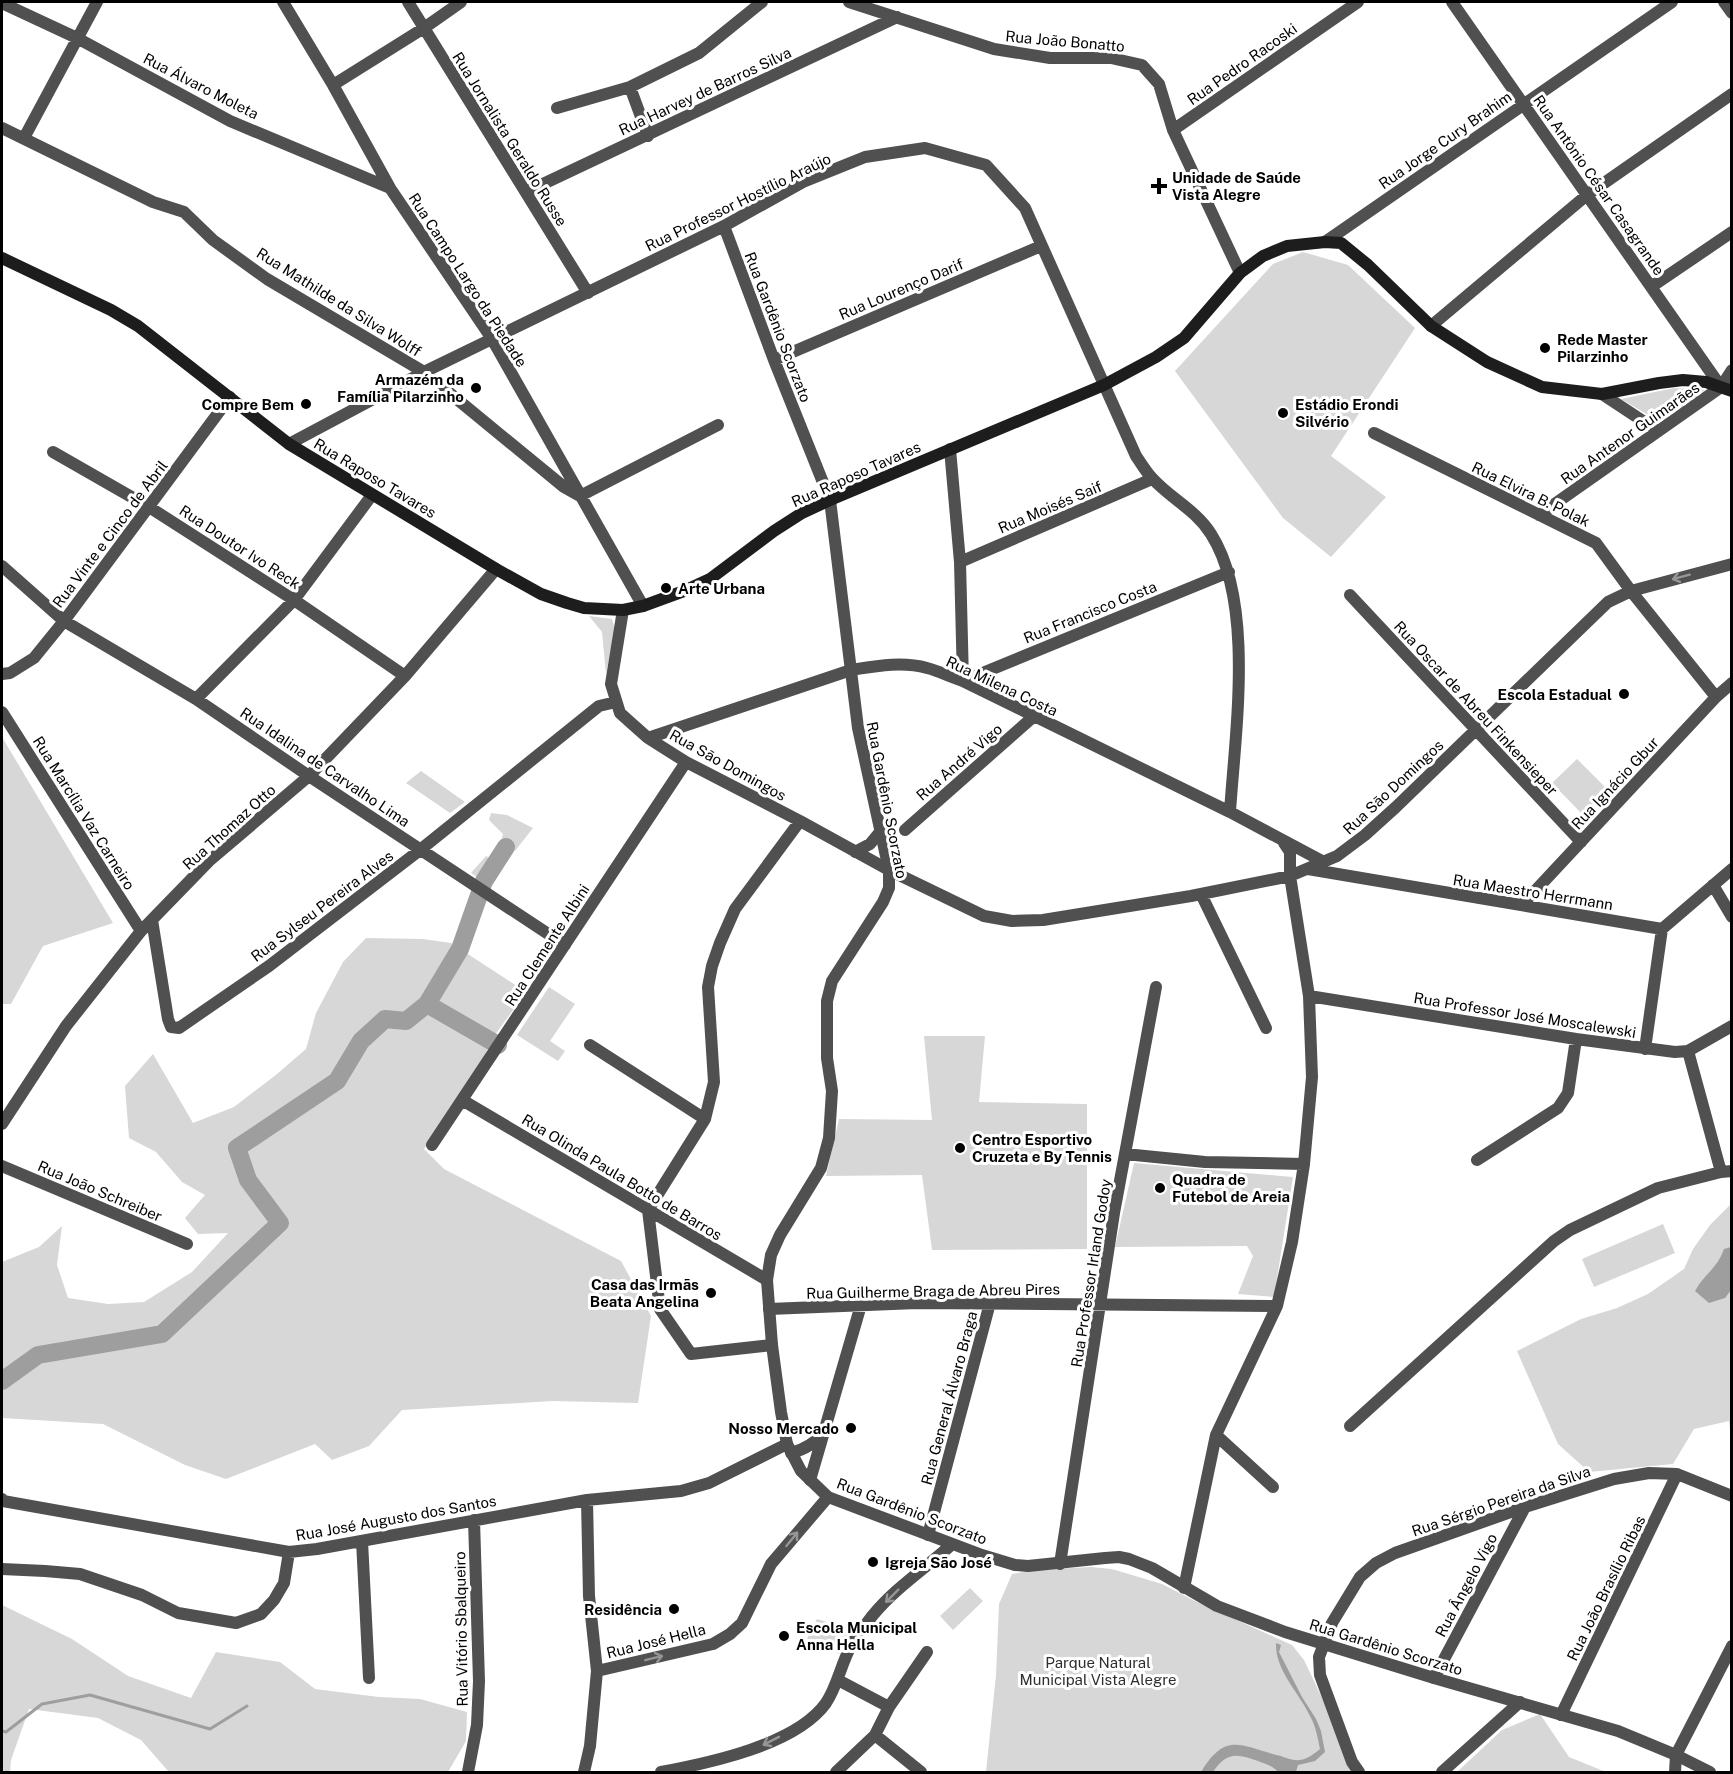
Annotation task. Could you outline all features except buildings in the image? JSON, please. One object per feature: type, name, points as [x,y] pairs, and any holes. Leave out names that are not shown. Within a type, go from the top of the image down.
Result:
[{"type":"main road","name":"Rua Raposo Tavares","points":[[2,258],[111,310],[138,326],[289,444],[372,495],[541,594],[584,608],[623,610],[643,606],[710,579],[802,513],[1104,385],[1156,357],[1184,338],[1240,273],[1263,256],[1287,246],[1325,242],[1341,243],[1368,265],[1431,326],[1487,362],[1542,387],[1602,394],[1671,381],[1700,381],[1726,389]]},
{"type":"street","points":[[24,138],[97,2]]},
{"type":"street","name":"Rua Campo Largo da Piedade","points":[[284,2],[390,188],[492,339],[643,606]]},
{"type":"street","name":"Rua Jornalista Geraldo Russe","points":[[408,2],[588,292]]},
{"type":"street","points":[[333,85],[461,2]]},
{"type":"street","points":[[557,108],[630,87],[699,53],[762,2]]},
{"type":"street","name":"Rua João Bonatto","points":[[849,2],[994,50],[1050,58],[1111,58],[1142,65],[1159,84],[1173,130]]},
{"type":"street","name":"Rua Pedro Racoski","points":[[1173,130],[1358,2]]},
{"type":"street","name":"Rua Antônio César Casagrande","points":[[1452,2],[1651,287],[1726,389]]},
{"type":"street","name":"Rua Jorge Cury Brahim","points":[[1325,242],[1672,2]]},
{"type":"street","points":[[1724,2],[1731,13]]},
{"type":"street","name":"Rua Álvaro Moleta","points":[[2,3],[77,38],[230,120],[390,188]]},
{"type":"street","name":"Rua Harvey de Barros Silva","points":[[525,192],[897,17]]},
{"type":"street","points":[[630,87],[648,136]]},
{"type":"street","points":[[1431,326],[1587,195],[1731,94]]},
{"type":"street","name":"Rua Mathilde da Silva Wolff","points":[[2,128],[153,202],[184,212],[213,240],[267,279],[424,372],[564,487],[580,496]]},
{"type":"street","points":[[1173,130],[1240,273]]},
{"type":"street","name":"Rua Professor Hostílio Araújo","points":[[289,444],[424,372],[724,226],[803,182],[865,157],[925,148],[986,165],[1025,208],[1136,456],[1152,479],[1202,521],[1212,536],[1229,572],[1233,588],[1239,655],[1230,812]]},
{"type":"street","name":"Rua Gardênio Scorzato","points":[[724,226],[830,500],[858,728],[889,870],[889,888],[883,902],[832,981],[827,1001],[827,1058],[832,1091],[830,1138],[821,1168],[771,1254],[767,1280],[772,1345],[789,1448],[801,1472],[828,1497],[951,1545],[1015,1565],[1060,1564],[1119,1557],[1152,1568],[1217,1606],[1323,1644],[1618,1731],[1676,1755],[1710,1773]]},
{"type":"street","points":[[1651,287],[1731,232]]},
{"type":"street","name":"Rua Lourenço Darif","points":[[774,360],[1041,246]]},
{"type":"street","name":"Rua Antenor Guimarães","points":[[1539,515],[1658,431],[1726,389],[1731,370]]},
{"type":"street","points":[[1602,394],[1658,431]]},
{"type":"street","name":"Rua Vinte e Cinco de Abril","points":[[2,674],[10,673],[34,658],[230,397]]},
{"type":"street","points":[[580,496],[718,425]]},
{"type":"street","name":"Rua Elvira B. Polak","points":[[1374,432],[1596,543],[1631,591],[1716,697]]},
{"type":"street","points":[[950,449],[960,562],[963,681]]},
{"type":"street","name":"Rua Doutor Ivo Reck","points":[[52,452],[149,507],[294,600],[405,676]]},
{"type":"street","name":"Rua Moisés Saif","points":[[960,562],[1152,479]]},
{"type":"street","points":[[196,699],[294,600],[372,495]]},
{"type":"street","name":"Rua São Domingos","points":[[616,702],[621,713],[648,738],[686,762],[800,820],[889,870],[984,915],[1012,921],[1043,920],[1201,894],[1290,876],[1337,856],[1382,821],[1608,602],[1631,591],[1731,564]]},
{"type":"street","name":"Rua Idalina de Carvalho Lima","points":[[2,566],[64,621],[196,699],[565,945]]},
{"type":"street","name":"Rua Thomaz Otto","points":[[2,1124],[66,1026],[141,930],[209,861],[309,776],[405,676],[496,569]]},
{"type":"street","name":"Rua Francisco Costa","points":[[963,681],[1229,572]]},
{"type":"street","name":"Rua Oscar de Abreu Finkensieper","points":[[1350,595],[1581,842]]},
{"type":"street","points":[[616,702],[611,684],[623,610]]},
{"type":"street","name":"Rua Milena Costa","points":[[648,738],[851,670],[883,665],[927,668],[963,681],[1230,812],[1284,843],[1324,862]]},
{"type":"street","name":"Rua Ignácio Gbur","points":[[1522,905],[1731,683]]},
{"type":"street","name":"Rua Sylseu Pereira Alves","points":[[152,920],[171,1027],[179,1028],[269,966],[420,850],[599,706],[616,702]]},
{"type":"street","name":"Rua Marcília Vaz Carneiro","points":[[2,711],[141,930]]},
{"type":"street","name":"Rua André Vigo","points":[[905,830],[1033,717]]},
{"type":"street","name":"Rua Clemente Albini","points":[[432,1145],[686,762]]},
{"type":"street","points":[[772,1345],[691,1354],[660,1309],[648,1210],[705,1119],[714,1082],[708,987],[712,966],[735,909],[800,820]]},
{"type":"street","points":[[855,852],[870,844],[880,832]]},
{"type":"street","points":[[1184,1588],[1216,1435],[1277,1306],[1292,1242],[1304,1164],[1312,1077],[1309,996],[1290,876],[1290,852],[1284,843]]},
{"type":"street","points":[[1337,856],[1345,876]]},
{"type":"street","name":"Rua Maestro Herrmann","points":[[1308,869],[1662,928]]},
{"type":"street","points":[[1645,1049],[1662,928],[1731,869]]},
{"type":"street","points":[[1713,885],[1731,917]]},
{"type":"street","points":[[1201,894],[1266,1028]]},
{"type":"street","name":"Rua Professor Irland Godoy","points":[[1060,1564],[1100,1304],[1156,987]]},
{"type":"street","name":"Rua Professor José Moscalewski","points":[[1309,996],[1576,1039],[1645,1049],[1688,1051]]},
{"type":"street","points":[[1350,1426],[1536,1257],[1570,1230],[1658,1188],[1726,1171],[1688,1051],[1731,1026]]},
{"type":"street","points":[[1477,1160],[1558,1108],[1568,1093],[1576,1039]]},
{"type":"street","points":[[590,1045],[705,1119]]},
{"type":"street","name":"Rua Olinda Paula Botto de Barros","points":[[462,1100],[767,1280]]},
{"type":"street","points":[[1125,1154],[1205,1162],[1304,1164]]},
{"type":"street","name":"Rua João Schreiber","points":[[2,1166],[187,1244]]},
{"type":"street","name":"Rua Guilherme Braga de Abreu Pires","points":[[769,1309],[917,1303],[1277,1306]]},
{"type":"street","name":"Rua General Álvaro Braga","points":[[928,1535],[990,1304]]},
{"type":"street","points":[[810,1480],[861,1305]]},
{"type":"street","name":"Rua José Augusto dos Santos","points":[[2,1500],[289,1552],[317,1549],[587,1500],[681,1491],[709,1483],[789,1448],[810,1446],[825,1431]]},
{"type":"street","points":[[1216,1435],[1273,1486]]},
{"type":"street","name":"Rua Sérgio Pereira da Silva","points":[[1359,1773],[1352,1762],[1320,1675],[1319,1657],[1332,1623],[1360,1577],[1376,1563],[1395,1553],[1525,1507],[1614,1479],[1649,1473],[1677,1474],[1731,1496]]},
{"type":"street","name":"Rua João Brasílio Ribas","points":[[1561,1715],[1677,1474]]},
{"type":"street","name":"Rua José Hella","points":[[597,1671],[713,1644],[730,1634],[742,1623],[771,1564],[828,1497]]},
{"type":"street","points":[[584,1773],[590,1746],[597,1671],[589,1596],[587,1500]]},
{"type":"street","name":"Rua Ângelo Vigo","points":[[1434,1678],[1525,1507]]},
{"type":"street","name":"Rua Vitório Sbalqueiro","points":[[468,1773],[477,1725],[479,1681],[474,1520]]},
{"type":"street","points":[[362,1541],[369,1678]]},
{"type":"street","points":[[661,1773],[751,1751],[792,1730],[818,1713],[838,1680],[851,1645],[875,1613],[899,1589],[951,1545]]},
{"type":"street","points":[[2,1569],[45,1570],[80,1575],[142,1595],[178,1613],[236,1623],[261,1614],[274,1600],[284,1582],[289,1552]]},
{"type":"street","points":[[1675,1773],[1676,1755],[1731,1646]]},
{"type":"street","points":[[836,1773],[875,1735],[889,1707],[927,1652]]},
{"type":"street","points":[[838,1680],[889,1707]]},
{"type":"street","points":[[1442,1773],[1520,1702]]},
{"type":"street","points":[[875,1735],[921,1773]]},
{"type":"green space","name":"Estádio Erondi Silvério","points":[[1303,252],[1348,265],[1415,328],[1331,456],[1386,497],[1331,557],[1283,518],[1175,371],[1273,264]]},
{"type":"green space","points":[[1674,388],[1705,390],[1660,422],[1621,399]]},
{"type":"green space","points":[[589,616],[612,619],[615,629],[606,674],[602,632]]},
{"type":"green space","points":[[2,737],[113,923],[43,946],[11,1004],[2,1004]]},
{"type":"green space","points":[[1577,759],[1608,790],[1583,815],[1552,783]]},
{"type":"green space","points":[[421,771],[465,802],[450,813],[406,783]]},
{"type":"green space","points":[[491,813],[507,815],[533,828],[515,851],[500,845],[503,834],[489,820]]},
{"type":"green space","points":[[486,856],[504,866],[492,886],[471,873]]},
{"type":"green space","points":[[366,938],[423,939],[451,943],[526,992],[495,1035],[475,1074],[424,1149],[444,1169],[621,1261],[651,1316],[638,1403],[552,1401],[402,1410],[369,1446],[332,1460],[315,1444],[226,1479],[185,1465],[103,1424],[2,1418],[2,1262],[39,1247],[62,1226],[57,1265],[68,1298],[108,1304],[144,1302],[192,1272],[228,1233],[198,1234],[185,1218],[205,1195],[182,1182],[156,1152],[129,1138],[125,1086],[153,1054],[193,1123],[234,1107],[306,1049],[316,1013],[343,962]]},
{"type":"green space","points":[[549,987],[575,1004],[550,1041],[565,1051],[558,1061],[517,1035]]},
{"type":"green space","name":"Centro Esportivo Cruzeta e By Tennis","points":[[924,1036],[985,1036],[979,1102],[1087,1104],[1087,1249],[932,1250],[922,1175],[826,1176],[839,1119],[932,1120]]},
{"type":"green space","points":[[1134,1163],[1293,1177],[1274,1297],[1238,1294],[1253,1256],[1247,1246],[1115,1247]]},
{"type":"green space","points":[[1731,1204],[1731,1438],[1729,1421],[1694,1429],[1673,1464],[1589,1472],[1558,1444],[1517,1351],[1581,1319],[1617,1308],[1648,1294],[1684,1269],[1693,1249],[1710,1225]]},
{"type":"green space","points":[[1663,1224],[1675,1253],[1594,1287],[1582,1259]]},
{"type":"green space","name":"Parque Natural Municipal Vista Alegre","points":[[1091,1567],[1112,1569],[1162,1584],[1292,1645],[1304,1660],[1340,1736],[1347,1765],[1352,1772],[986,1772],[996,1675],[999,1604],[1012,1574],[1034,1570]]},
{"type":"green space","points":[[970,1588],[983,1601],[953,1630],[940,1616]]},
{"type":"green space","points":[[2,1605],[72,1639],[128,1676],[191,1698],[216,1652],[280,1662],[315,1689],[379,1697],[420,1699],[467,1712],[466,1741],[448,1772],[169,1772],[141,1740],[98,1718],[29,1709],[11,1760],[10,1772],[2,1772]]},
{"type":"green space","points":[[817,1619],[854,1630],[839,1654],[807,1639]]},
{"type":"green space","points":[[1540,1714],[1569,1757],[1606,1772],[1457,1772],[1502,1730]]},
{"type":"shaded area","points":[[1731,1247],[1731,1290],[1725,1298],[1709,1303],[1695,1291],[1718,1261],[1724,1249]]},
{"type":"shaded area","points":[[1276,1643],[1281,1645],[1279,1652],[1316,1719],[1325,1752],[1315,1761],[1298,1765],[1296,1772],[1278,1772],[1267,1764],[1251,1758],[1232,1756],[1218,1765],[1213,1772],[1201,1772],[1210,1759],[1227,1746],[1245,1746],[1297,1760],[1307,1758],[1320,1749],[1313,1722],[1280,1663]]},
{"type":"waterway","points":[[2,1381],[38,1355],[162,1334],[280,1223],[248,1180],[237,1148],[337,1081],[361,1041],[385,1019],[406,1021],[427,1004],[460,949],[484,881],[506,847]]},
{"type":"waterway","points":[[427,1004],[498,1045]]},
{"type":"waterway","points":[[2,1731],[6,1732],[42,1704],[90,1695],[210,1729],[247,1706]]},
{"type":"place","name":"Unidade de Saúde Vista Alegre","points":[[1159,186]]},
{"type":"place","name":"Rede Master Pilarzinho","points":[[1545,348]]},
{"type":"place","name":"Armazém da Família Pilarzinho","points":[[476,388]]},
{"type":"place","name":"Compre Bem","points":[[306,404]]},
{"type":"place","name":"Estádio Erondi Silvério","points":[[1283,413]]},
{"type":"place","name":"Arte Urbana","points":[[666,588]]},
{"type":"place","name":"Escola Estadual","points":[[1624,694]]},
{"type":"place","name":"Centro Esportivo Cruzeta e By Tennis","points":[[960,1148]]},
{"type":"place","name":"Quadra de Futebol de Areia","points":[[1160,1188]]},
{"type":"place","name":"Casa das Irmãs Beata Angelina","points":[[711,1293]]},
{"type":"place","name":"Nosso Mercado","points":[[851,1428]]},
{"type":"place","name":"Igreja São José","points":[[873,1562]]},
{"type":"place","name":"Residência","points":[[674,1609]]},
{"type":"place","name":"Escola Municipal Anna Hella","points":[[784,1636]]}]
